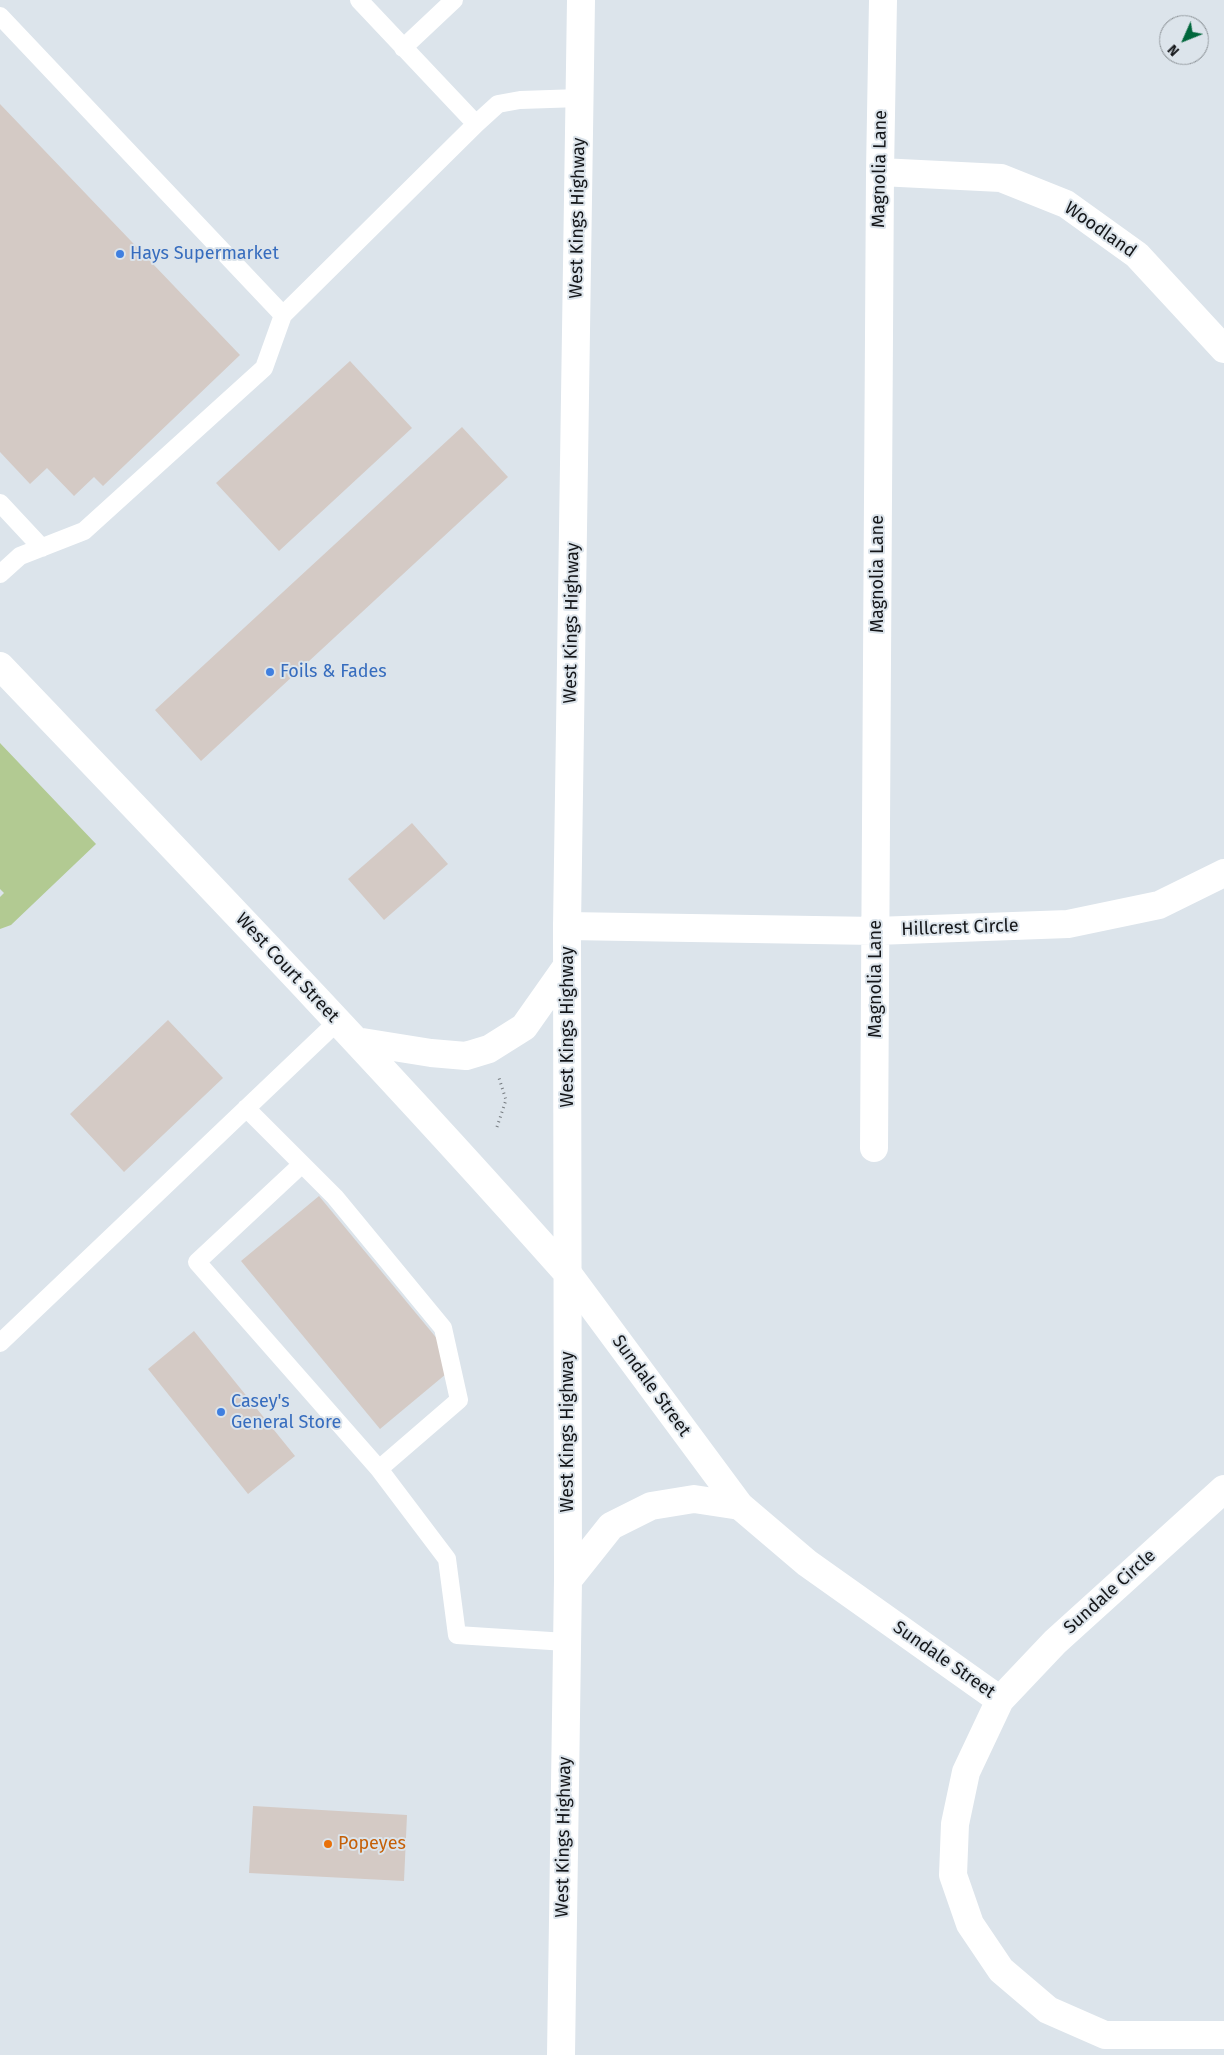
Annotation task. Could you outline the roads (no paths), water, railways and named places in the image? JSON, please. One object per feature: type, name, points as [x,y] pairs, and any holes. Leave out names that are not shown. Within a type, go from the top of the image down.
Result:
[{"type":"street","name":"West Kings Highway","points":[[561,2055],[568,1580],[567,926],[581,0]]},
{"type":"street","name":"Magnolia Lane","points":[[874,1148],[880,172],[883,0]]},
{"type":"street","name":"Woodland","points":[[880,172],[1001,178],[1066,204],[1137,255],[1224,350]]},
{"type":"street","name":"West Court Street","points":[[0,666],[356,1041],[481,1176],[569,1275]]},
{"type":"street","name":"Hillcrest Circle","points":[[567,926],[876,931],[1068,924],[1159,905],[1224,874]]},
{"type":"street","points":[[356,1041],[430,1053],[466,1056],[489,1049],[524,1027],[567,966]]},
{"type":"street","name":"Sundale Street","points":[[569,1275],[740,1506],[807,1563],[1000,1700],[966,1772],[955,1824],[953,1875],[970,1924],[1001,1970],[1048,2010],[1106,2035],[1224,2035]]},
{"type":"street","name":"Sundale Circle","points":[[1000,1700],[1055,1642],[1224,1489]]},
{"type":"street","points":[[568,1580],[611,1526],[651,1506],[694,1499],[740,1506]]},
{"type":"lane","points":[[360,0],[476,124]]},
{"type":"lane","points":[[403,48],[454,0]]},
{"type":"lane","points":[[0,16],[283,315]]},
{"type":"lane","points":[[0,574],[20,556],[84,531],[264,368],[283,315],[498,104],[520,100],[580,98]]},
{"type":"lane","points":[[0,503],[42,548]]},
{"type":"lane","points":[[0,1344],[337,1022]]},
{"type":"lane","points":[[246,1108],[335,1197],[443,1328],[459,1400],[379,1469]]},
{"type":"lane","points":[[301,1165],[197,1262],[379,1469],[447,1559],[457,1635],[566,1642]]},
{"type":"place","name":"Hays Supermarket","points":[[120,254]]},
{"type":"place","name":"Foils & Fades","points":[[270,672]]},
{"type":"place","name":"Casey's General Store","points":[[221,1412]]},
{"type":"place","name":"Popeyes","points":[[328,1844]]}]
